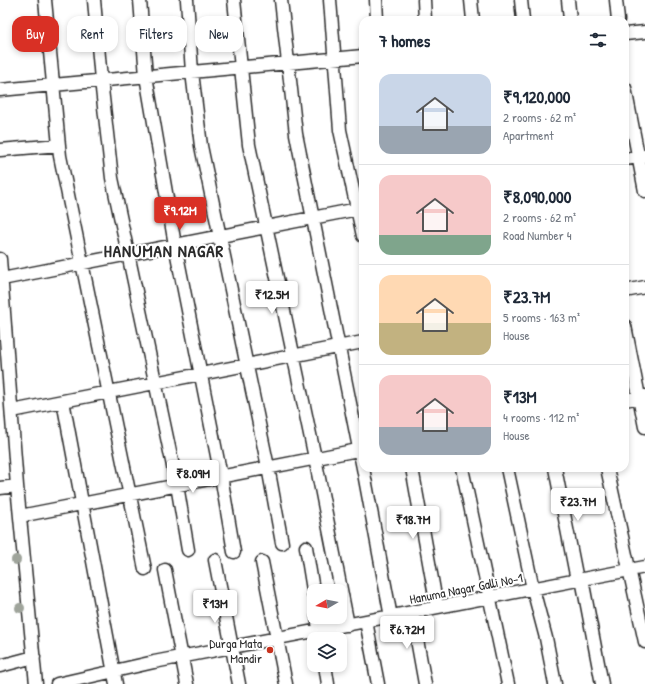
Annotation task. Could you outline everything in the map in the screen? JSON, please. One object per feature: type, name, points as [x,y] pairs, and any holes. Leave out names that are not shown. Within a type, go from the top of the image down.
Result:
[{"type":"street","points":[[45,0],[60,156],[145,569]]},
{"type":"street","points":[[94,0],[112,178],[177,485],[188,550]]},
{"type":"street","points":[[140,0],[146,76],[175,245],[221,476],[234,552]]},
{"type":"street","points":[[187,0],[192,72],[201,146],[247,364],[282,543]]},
{"type":"street","points":[[234,0],[249,145],[315,458],[348,625]]},
{"type":"street","points":[[281,0],[296,134],[312,218],[359,441]]},
{"type":"street","points":[[330,0],[340,130],[359,204]]},
{"type":"street","points":[[376,0],[377,16]]},
{"type":"street","points":[[424,0],[425,16]]},
{"type":"street","points":[[471,0],[473,16]]},
{"type":"street","points":[[521,0],[523,16]]},
{"type":"street","points":[[568,0],[570,16]]},
{"type":"street","points":[[616,0],[618,16]]},
{"type":"street","points":[[629,34],[645,32]]},
{"type":"street","points":[[0,90],[359,56]]},
{"type":"street","points":[[629,104],[642,156],[645,191]]},
{"type":"street","points":[[0,150],[59,145]]},
{"type":"street","points":[[629,158],[642,156]]},
{"type":"street","points":[[2,278],[359,208]]},
{"type":"street","points":[[0,259],[17,486],[36,684]]},
{"type":"street","points":[[629,290],[645,287]]},
{"type":"street","points":[[629,342],[642,396],[645,427]]},
{"type":"street","points":[[12,411],[359,343]]},
{"type":"street","points":[[629,399],[642,396]]},
{"type":"street","points":[[63,401],[116,684]]},
{"type":"street","points":[[20,516],[359,450]]},
{"type":"street","points":[[364,472],[391,616]]},
{"type":"street","points":[[413,472],[437,607]]},
{"type":"street","points":[[463,472],[508,684]]},
{"type":"street","points":[[508,472],[555,684]]},
{"type":"street","points":[[556,472],[602,684]]},
{"type":"street","points":[[608,472],[628,570],[645,642]]},
{"type":"street","points":[[0,488],[17,486]]},
{"type":"street","points":[[306,548],[312,584]]},
{"type":"street","points":[[215,560],[239,684]]},
{"type":"street","points":[[262,562],[286,684]]},
{"type":"street","name":"Hanuma Nagar Galli No-1","points":[[328,632],[348,625],[366,621],[645,567]]},
{"type":"street","points":[[165,570],[188,684]]},
{"type":"street","points":[[412,612],[425,684]]},
{"type":"street","points":[[366,621],[378,684]]},
{"type":"street","name":"Hanuma Nagar Galli No-1","points":[[57,684],[182,657],[276,639],[307,636]]},
{"type":"street","points":[[0,666],[34,657]]},
{"type":"street","points":[[326,672],[328,684]]},
{"type":"place","name":"Durga Mata Mandir","points":[[270,650]]},
{"type":"district","name":"HANUMAN NAGAR","points":[[164,251]]}]
